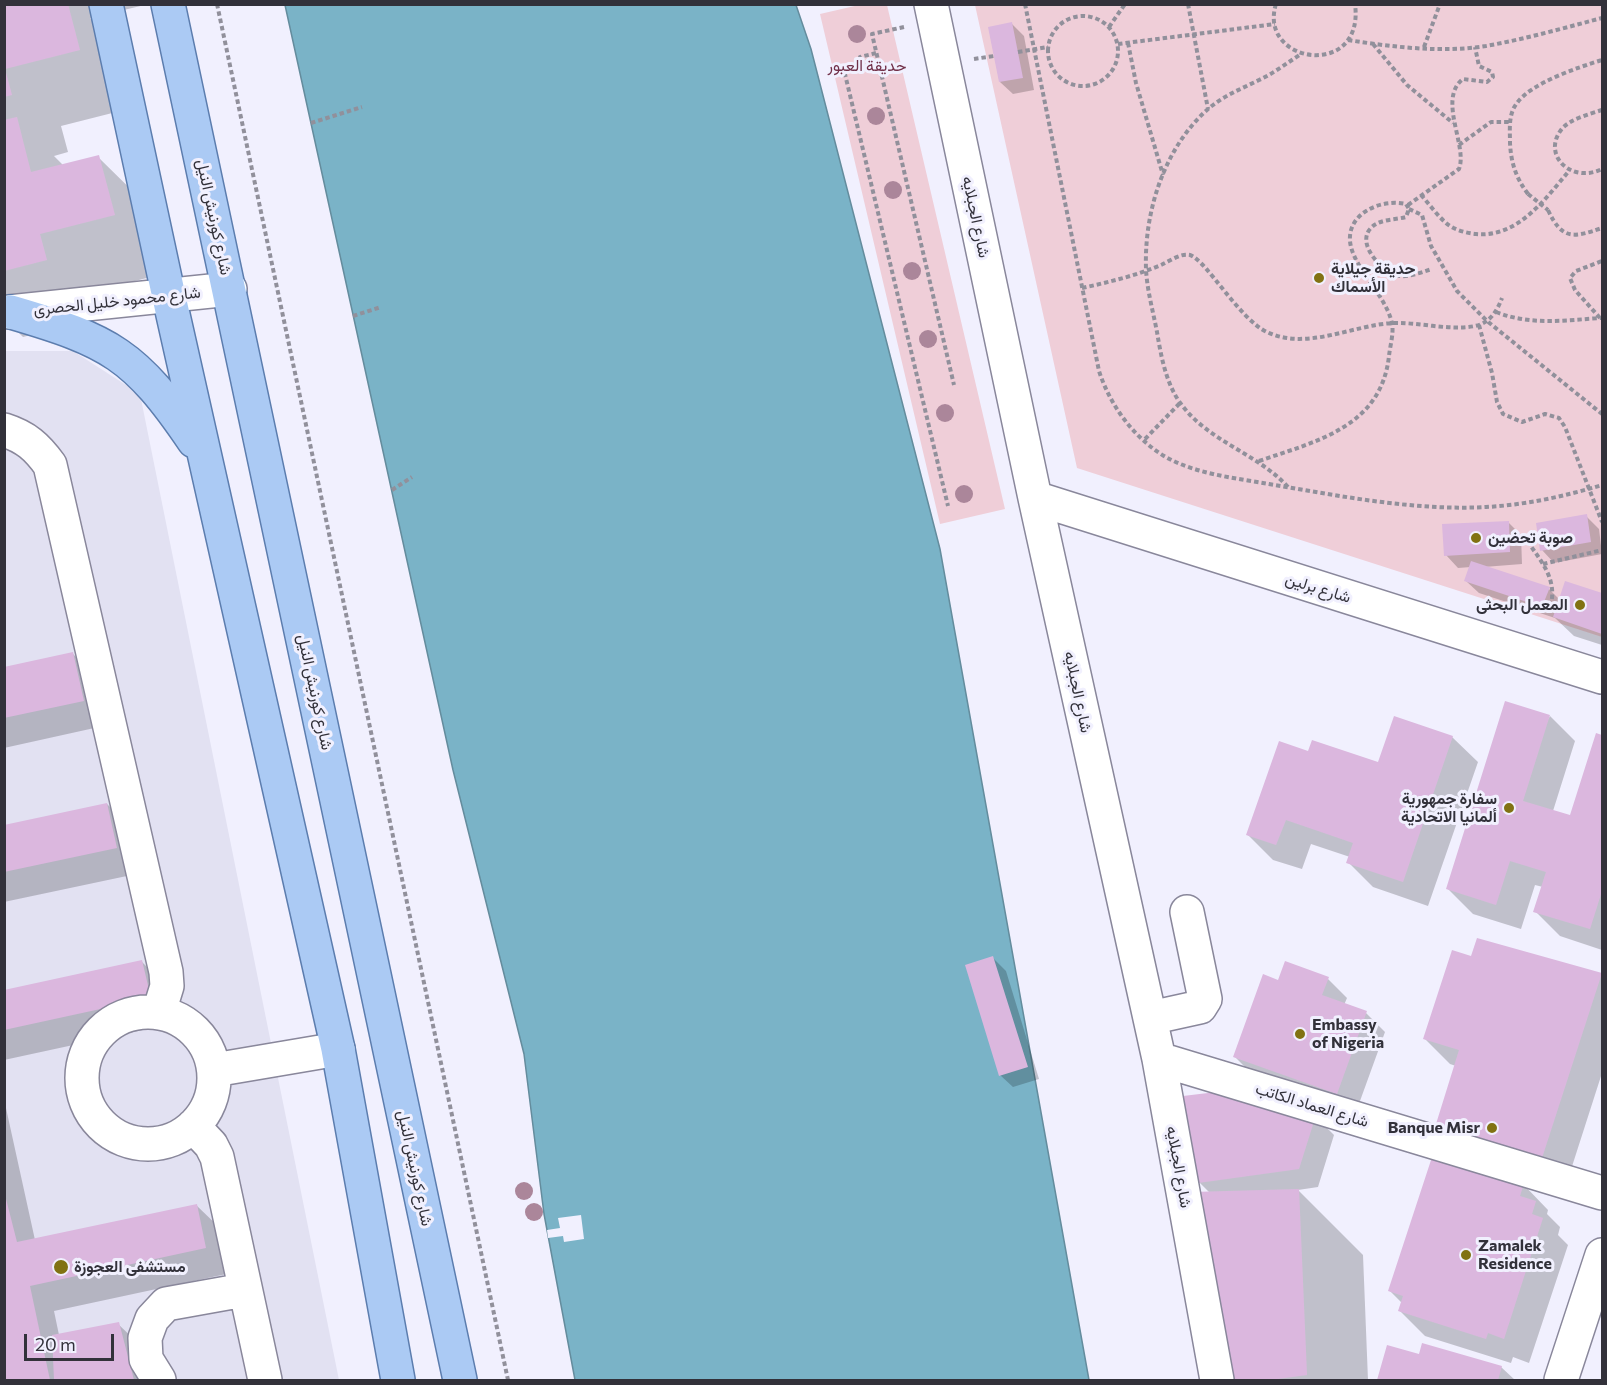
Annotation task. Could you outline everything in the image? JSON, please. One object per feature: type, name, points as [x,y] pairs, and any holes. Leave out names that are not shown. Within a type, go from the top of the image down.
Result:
[{"type":"main road","points":[[106,4],[204,455],[338,1049],[398,1380]]},
{"type":"main road","name":"شارع كورنيش النيل","points":[[168,4],[460,1380]]},
{"type":"main road","points":[[8,312],[89,337],[119,353],[153,384],[204,455]]},
{"type":"street","name":"شارع الجبلايه","points":[[931,4],[1035,498],[1159,1059],[1217,1380]]},
{"type":"street","name":"شارع محمود خليل الحصرى","points":[[8,312],[230,289]]},
{"type":"street","points":[[4,430],[21,435],[38,448],[50,465],[166,972],[166,993],[159,1012]]},
{"type":"street","name":"شارع برلين","points":[[1035,498],[1602,677]]},
{"type":"street","points":[[1150,1018],[1200,1007],[1206,999],[1187,912]]},
{"type":"street","points":[[159,1012],[185,1022],[196,1032],[211,1056],[214,1070],[214,1086],[210,1102],[194,1126],[176,1138],[161,1143],[128,1141],[99,1124],[83,1095],[83,1062],[99,1033],[111,1022],[126,1015],[159,1012]]},
{"type":"street","points":[[214,1070],[338,1049]]},
{"type":"street","name":"شارع العماد الكاتب","points":[[1159,1059],[1602,1193]]},
{"type":"street","points":[[194,1126],[211,1145],[217,1157],[265,1380]]},
{"type":"street","points":[[1561,1380],[1602,1255]]},
{"type":"street","points":[[159,1380],[146,1359],[145,1338],[152,1319],[159,1311],[166,1304],[244,1290]]},
{"type":"path","points":[[217,4],[508,1380]]},
{"type":"path","points":[[1025,4],[1095,354],[1105,389],[1125,421],[1163,455],[1185,465],[1288,487],[1413,504],[1486,507],[1589,489],[1602,484]]},
{"type":"path","points":[[1109,27],[1125,4]]},
{"type":"path","points":[[1188,4],[1208,109]]},
{"type":"path","points":[[1276,4],[1275,24],[1280,37],[1289,47],[1301,54],[1311,56],[1332,53],[1348,40],[1357,17],[1355,5]]},
{"type":"path","points":[[1424,47],[1440,4]]},
{"type":"path","points":[[1089,17],[1109,27],[1118,44],[1114,68],[1097,84],[1084,86],[1062,79],[1053,70],[1049,59],[1048,47],[1058,27],[1067,20],[1089,17]]},
{"type":"path","points":[[1348,40],[1424,47],[1476,47],[1522,39],[1602,18]]},
{"type":"path","points":[[1118,44],[1275,24]]},
{"type":"path","points":[[893,29],[872,34],[954,385]]},
{"type":"path","points":[[1128,43],[1136,83],[1163,176]]},
{"type":"path","points":[[1372,44],[1407,85],[1453,123]]},
{"type":"path","points":[[1018,52],[1048,47]]},
{"type":"path","points":[[1431,269],[1407,276],[1392,273],[1379,264],[1367,245],[1367,234],[1373,226],[1406,217],[1408,207],[1459,169],[1462,159],[1453,123],[1458,84],[1463,79],[1487,82],[1493,77],[1492,72],[1479,66],[1476,47]]},
{"type":"path","points":[[876,53],[860,57],[861,65],[844,70],[948,506]]},
{"type":"path","points":[[1288,487],[1276,473],[1259,461],[1210,433],[1180,403],[1171,388],[1161,355],[1146,271],[1148,228],[1155,194],[1179,143],[1208,109],[1301,54]]},
{"type":"path","points":[[981,58],[994,56]]},
{"type":"path","points":[[1602,60],[1528,92],[1516,103],[1509,122],[1514,169],[1528,194],[1548,210],[1555,225],[1564,234],[1581,234],[1602,228]]},
{"type":"path","points":[[311,123],[362,107]]},
{"type":"path","points":[[1602,110],[1570,123],[1557,136],[1560,160],[1569,171],[1588,174],[1602,169]]},
{"type":"path","points":[[1459,145],[1491,122],[1509,122]]},
{"type":"path","points":[[1422,195],[1447,225],[1458,230],[1481,234],[1502,231],[1525,219],[1569,171]]},
{"type":"path","points":[[1259,461],[1345,427],[1369,407],[1384,380],[1392,323],[1354,256],[1350,237],[1358,218],[1371,208],[1395,203],[1421,213],[1431,246],[1452,282],[1487,321],[1602,414]]},
{"type":"path","points":[[1082,288],[1146,271],[1179,256],[1192,256],[1247,317],[1265,332],[1284,338],[1308,338],[1392,323],[1479,325],[1496,312],[1502,298]]},
{"type":"path","points":[[1601,318],[1572,286],[1570,278],[1576,271],[1602,261]]},
{"type":"path","points":[[353,316],[381,307]]},
{"type":"path","points":[[1496,312],[1516,320],[1541,322],[1601,318]]},
{"type":"path","points":[[1479,325],[1500,409],[1516,421],[1529,421],[1545,414],[1559,418],[1565,427],[1602,522]]},
{"type":"path","points":[[1144,439],[1180,403]]},
{"type":"path","points":[[392,490],[412,477]]},
{"type":"path","points":[[1522,535],[1543,564],[1553,585],[1550,608]]},
{"type":"path","points":[[1543,564],[1602,550]]},
{"type":"shaded area","points":[[4,351],[73,351],[140,394],[339,1380],[5,1380]]},
{"type":"green space","name":"حديقة العبور","points":[[859,5],[887,5],[1005,509],[940,524],[820,14]]},
{"type":"green space","name":"حديقة جيلاية الأسماك","points":[[975,5],[1602,5],[1602,637],[1077,468]]},
{"type":"water","points":[[285,5],[796,5],[811,49],[940,549],[1089,1380],[575,1380],[544,1214],[524,1054],[453,770]]},
{"type":"pier","points":[[581,1215],[584,1239],[564,1242],[563,1236],[548,1238],[547,1230],[560,1228],[558,1218]]},
{"type":"building","points":[[9,4],[68,4],[80,50],[5,69],[12,95],[4,97],[4,6]]},
{"type":"building","points":[[1012,22],[1023,78],[999,82],[988,27]]},
{"type":"building","points":[[17,117],[31,172],[99,155],[115,215],[40,234],[47,260],[4,271],[4,120]]},
{"type":"building","name":"صوبة تحضين","points":[[1587,514],[1591,542],[1540,551],[1536,523]]},
{"type":"building","name":"صوبة تحضين","points":[[1509,521],[1510,552],[1444,556],[1442,524]]},
{"type":"building","name":"صوبة تحضين","points":[[1471,561],[1550,587],[1542,607],[1464,581]]},
{"type":"building","name":"المعمل البحثى","points":[[1565,581],[1602,593],[1602,634],[1553,617]]},
{"type":"building","points":[[73,652],[84,701],[4,718],[4,667]]},
{"type":"building","name":"سفارة جمهورية ألمانيا الاتحادية","points":[[1505,701],[1550,715],[1523,801],[1570,815],[1596,733],[1602,735],[1602,891],[1590,929],[1533,912],[1546,872],[1510,861],[1496,905],[1446,889]]},
{"type":"building","points":[[1394,716],[1453,736],[1403,882],[1346,863],[1353,843],[1286,820],[1276,845],[1246,835],[1279,741],[1308,751],[1312,740],[1378,762]]},
{"type":"building","points":[[107,803],[117,848],[4,872],[4,825]]},
{"type":"building","points":[[1477,938],[1602,973],[1542,1158],[1436,1124],[1459,1050],[1423,1039],[1452,950],[1471,956]]},
{"type":"building","points":[[993,956],[1028,1067],[999,1076],[965,965]]},
{"type":"building","points":[[142,960],[151,998],[4,1030],[4,990]]},
{"type":"building","name":"Embassy of Nigeria","points":[[1285,961],[1329,977],[1322,995],[1367,1011],[1337,1094],[1233,1057],[1263,974],[1278,980]]},
{"type":"building","points":[[1233,1090],[1316,1115],[1299,1169],[1198,1183],[1183,1096]]},
{"type":"building","name":"Zamalek Residence","points":[[1433,1154],[1524,1183],[1520,1196],[1536,1201],[1532,1214],[1543,1218],[1504,1339],[1488,1333],[1486,1339],[1398,1311],[1403,1296],[1388,1291]]},
{"type":"building","points":[[1299,1189],[1307,1375],[1270,1380],[1220,1380],[1192,1192]]},
{"type":"building","name":"مستشفى العجوزة","points":[[4,1191],[17,1242],[197,1204],[206,1248],[30,1286],[50,1380],[4,1380]]},
{"type":"building","points":[[119,1322],[134,1380],[54,1380],[52,1335]]},
{"type":"building","points":[[1422,1343],[1502,1366],[1498,1380],[1377,1380],[1387,1345],[1419,1354]]},
{"type":"place","name":"حديقة جيلاية الأسماك","points":[[1319,278]]},
{"type":"place","name":"صوبة تحضين","points":[[1476,538]]},
{"type":"place","name":"المعمل البحثى","points":[[1580,605]]},
{"type":"place","name":"سفارة جمهورية ألمانيا الاتحادية","points":[[1509,808]]},
{"type":"place","name":"Embassy of Nigeria","points":[[1300,1034]]},
{"type":"place","name":"Banque Misr","points":[[1492,1128]]},
{"type":"place","name":"Zamalek Residence","points":[[1466,1255]]},
{"type":"place","name":"مستشفى العجوزة","points":[[61,1267]]}]
